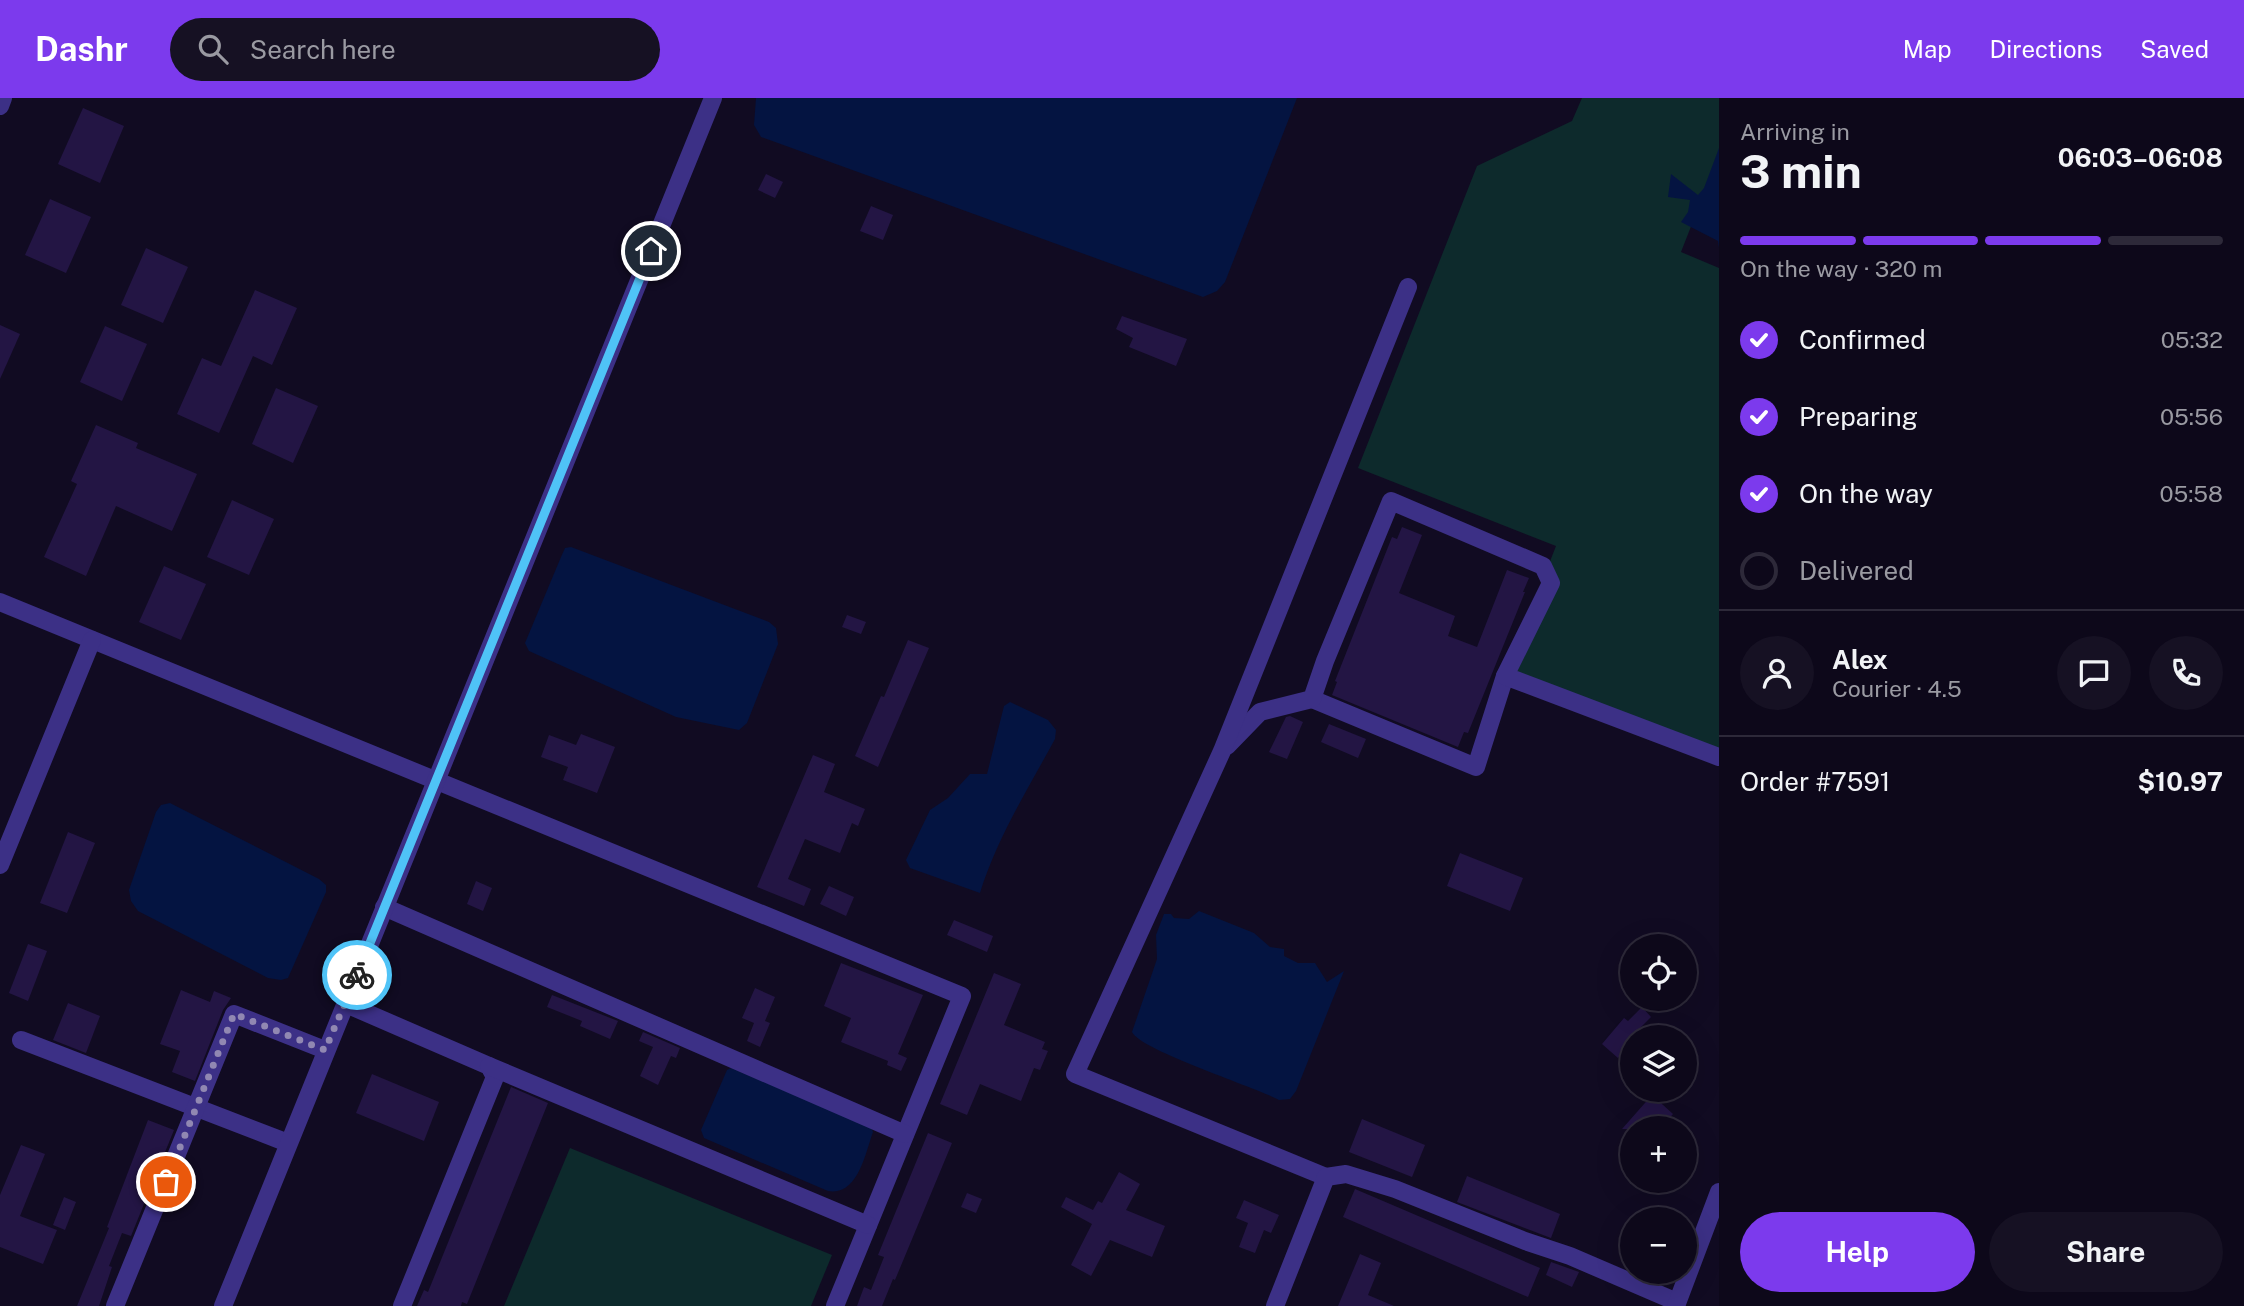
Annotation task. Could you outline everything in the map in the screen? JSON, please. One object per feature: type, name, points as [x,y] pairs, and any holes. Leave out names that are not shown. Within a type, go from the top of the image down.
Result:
[{"type":"street","points":[[0,106],[3,98]]},
{"type":"street","points":[[223,1306],[713,98]]},
{"type":"street","points":[[1408,287],[1222,751],[1075,1074],[1326,1177],[1346,1174],[1395,1189],[1570,1256],[1676,1304],[1718,1200]]},
{"type":"street","points":[[1222,751],[1260,712],[1312,699],[1476,767],[1505,676],[1551,583],[1543,566],[1391,501],[1312,699]]},
{"type":"street","points":[[0,602],[962,996],[835,1306]]},
{"type":"street","points":[[0,865],[92,640]]},
{"type":"street","points":[[1505,676],[1719,757]]},
{"type":"street","points":[[384,907],[905,1134]]},
{"type":"street","points":[[345,1004],[868,1225]]},
{"type":"street","points":[[115,1306],[234,1014],[325,1050]]},
{"type":"street","points":[[21,1040],[288,1143]]},
{"type":"street","points":[[402,1306],[494,1084],[495,1077],[489,1066]]},
{"type":"street","points":[[1275,1306],[1326,1177]]},
{"type":"green space","points":[[1582,98],[1719,98],[1719,155],[1681,252],[1719,268],[1719,760],[1505,676],[1556,546],[1358,468],[1477,166],[1572,121]]},
{"type":"green space","points":[[570,1148],[832,1255],[811,1306],[504,1306]]},
{"type":"water","points":[[756,98],[1297,98],[1225,282],[1217,291],[1203,297],[761,137],[754,125]]},
{"type":"water","points":[[1719,148],[1719,248],[1718,241],[1681,222],[1688,212],[1690,200],[1668,197],[1671,174],[1698,195],[1704,188]]},
{"type":"water","points":[[571,547],[769,622],[776,628],[778,644],[747,723],[739,730],[676,717],[529,651],[525,643],[565,548]]},
{"type":"water","points":[[1010,702],[1048,720],[1056,730],[1055,739],[1004,833],[980,893],[910,868],[906,860],[930,810],[948,798],[970,774],[987,774],[1004,706]]},
{"type":"water","points":[[170,803],[326,885],[326,892],[288,978],[268,978],[138,911],[131,901],[129,890],[156,812],[161,805]]},
{"type":"water","points":[[1199,911],[1254,933],[1270,947],[1284,949],[1284,956],[1298,963],[1315,963],[1327,982],[1344,971],[1296,1091],[1290,1099],[1279,1100],[1176,1058],[1140,1040],[1132,1032],[1157,959],[1156,935],[1164,914],[1189,919]]},
{"type":"water","points":[[731,1068],[871,1127],[873,1132],[859,1172],[847,1187],[828,1191],[704,1138],[701,1130],[727,1070]]},
{"type":"building","points":[[83,108],[124,126],[100,183],[58,164]]},
{"type":"building","points":[[766,174],[783,182],[775,198],[758,190]]},
{"type":"building","points":[[50,199],[91,217],[66,273],[25,255]]},
{"type":"building","points":[[871,206],[893,215],[883,240],[860,231]]},
{"type":"building","points":[[146,248],[188,267],[163,323],[121,305]]},
{"type":"building","points":[[255,290],[297,308],[272,365],[253,356],[219,433],[177,414],[202,358],[221,366]]},
{"type":"building","points":[[1122,316],[1187,339],[1176,366],[1129,347],[1133,338],[1116,329]]},
{"type":"building","points":[[0,325],[20,334],[0,379]]},
{"type":"building","points":[[105,326],[147,344],[122,401],[80,382]]},
{"type":"building","points":[[276,388],[318,406],[293,463],[252,444]]},
{"type":"building","points":[[96,425],[138,443],[136,448],[197,474],[172,531],[116,506],[86,576],[44,557],[77,484],[71,481]]},
{"type":"building","points":[[232,500],[274,519],[249,575],[207,557]]},
{"type":"building","points":[[1402,527],[1422,535],[1399,593],[1455,616],[1448,636],[1477,647],[1507,570],[1529,578],[1468,733],[1464,732],[1458,747],[1332,695],[1337,682],[1335,681],[1392,537],[1397,539]]},
{"type":"building","points":[[164,566],[206,584],[181,640],[139,622]]},
{"type":"building","points":[[847,615],[866,622],[861,634],[842,627]]},
{"type":"building","points":[[908,640],[929,648],[878,767],[855,756]]},
{"type":"building","points":[[1286,717],[1303,722],[1287,759],[1269,752]]},
{"type":"building","points":[[1329,724],[1366,739],[1358,758],[1321,742]]},
{"type":"building","points":[[581,734],[615,747],[597,793],[563,780],[568,767],[541,757],[549,735],[576,745]]},
{"type":"building","points":[[813,755],[835,764],[824,792],[865,809],[858,826],[852,823],[840,853],[805,839],[788,879],[811,889],[804,906],[757,887]]},
{"type":"building","points":[[68,832],[95,843],[67,913],[40,903]]},
{"type":"building","points":[[1460,853],[1523,878],[1510,911],[1447,886]]},
{"type":"building","points":[[476,881],[492,888],[483,911],[467,904]]},
{"type":"building","points":[[829,886],[854,897],[846,916],[820,904]]},
{"type":"building","points":[[954,920],[993,936],[987,952],[947,935]]},
{"type":"building","points":[[28,944],[47,951],[28,1001],[9,993]]},
{"type":"building","points":[[841,963],[923,995],[898,1054],[907,1058],[901,1071],[887,1065],[888,1061],[841,1042],[851,1018],[824,1006]]},
{"type":"building","points":[[994,973],[1021,984],[1004,1025],[1045,1042],[1042,1049],[1048,1051],[1040,1070],[1034,1068],[1021,1101],[980,1084],[967,1115],[940,1104]]},
{"type":"building","points":[[755,988],[775,997],[765,1021],[770,1023],[760,1047],[747,1041],[754,1023],[742,1018]]},
{"type":"building","points":[[181,990],[210,1002],[214,991],[231,998],[223,1010],[195,1081],[172,1072],[180,1051],[160,1044]]},
{"type":"building","points":[[552,995],[618,1021],[610,1039],[580,1026],[582,1021],[547,1007]]},
{"type":"building","points":[[68,1003],[100,1016],[86,1053],[53,1040]]},
{"type":"building","points":[[1638,1011],[1646,1011],[1651,1017],[1643,1025],[1620,1025],[1618,1058],[1602,1044],[1624,1018],[1628,1021]]},
{"type":"building","points":[[643,1032],[680,1048],[676,1058],[671,1056],[658,1085],[640,1076],[653,1047],[639,1041]]},
{"type":"building","points":[[372,1074],[439,1102],[424,1141],[356,1113]]},
{"type":"building","points":[[511,1087],[548,1103],[467,1304],[462,1302],[461,1306],[417,1306],[424,1290],[428,1292]]},
{"type":"building","points":[[1646,1102],[1660,1102],[1673,1114],[1671,1116],[1633,1116]]},
{"type":"building","points":[[1362,1119],[1425,1145],[1412,1177],[1349,1152]]},
{"type":"building","points":[[148,1120],[174,1130],[131,1236],[122,1233],[109,1266],[112,1267],[99,1306],[77,1306],[109,1228],[107,1227]]},
{"type":"building","points":[[928,1133],[952,1143],[882,1306],[857,1306],[864,1287],[871,1290],[884,1257],[878,1255]]},
{"type":"building","points":[[21,1145],[45,1154],[20,1216],[57,1230],[43,1264],[0,1247],[0,1195]]},
{"type":"building","points":[[1119,1172],[1140,1184],[1126,1210],[1165,1226],[1152,1257],[1110,1240],[1091,1276],[1071,1265],[1092,1224],[1061,1207],[1066,1197],[1093,1210],[1098,1201],[1102,1203]]},
{"type":"building","points":[[1467,1176],[1560,1214],[1551,1238],[1457,1202]]},
{"type":"building","points":[[1355,1189],[1540,1268],[1528,1297],[1343,1217]]},
{"type":"building","points":[[967,1193],[982,1199],[976,1213],[961,1207]]},
{"type":"building","points":[[64,1197],[76,1202],[65,1230],[53,1225]]},
{"type":"building","points":[[1244,1200],[1279,1215],[1271,1233],[1264,1230],[1255,1253],[1239,1247],[1248,1223],[1236,1218]]},
{"type":"building","points":[[1360,1254],[1381,1263],[1368,1295],[1394,1306],[1338,1306]]},
{"type":"building","points":[[1551,1262],[1579,1272],[1572,1287],[1546,1275]]},
{"type":"way so far","points":[[166,1182],[234,1014],[325,1050],[357,975]]},
{"type":"route","points":[[357,975],[651,251]]}]
